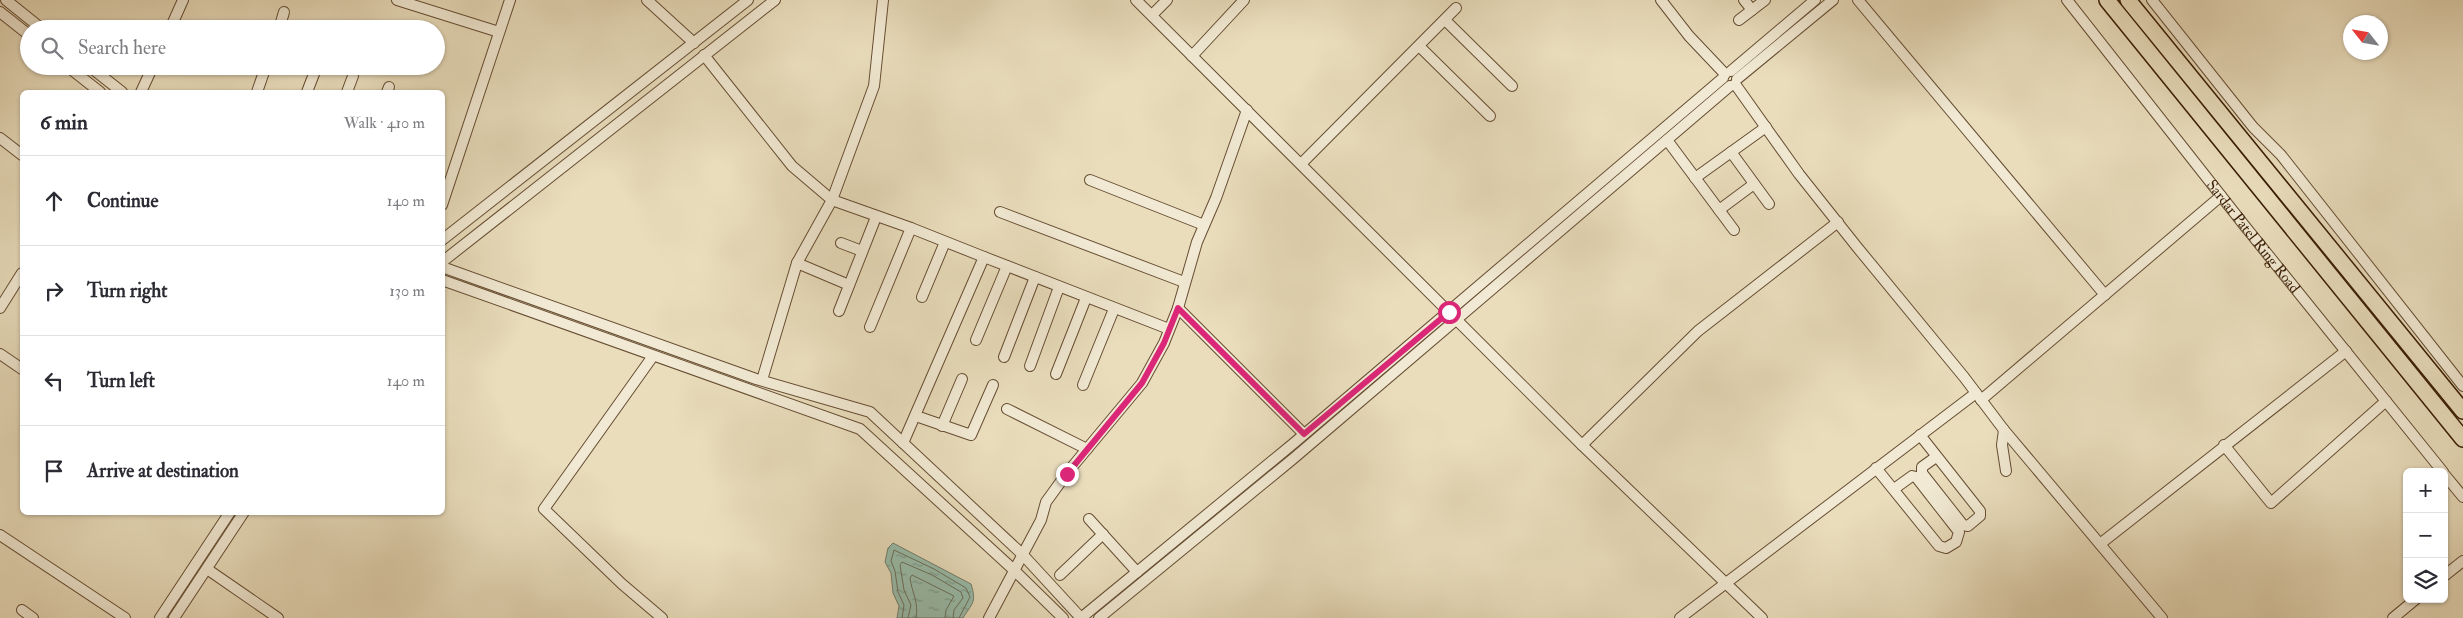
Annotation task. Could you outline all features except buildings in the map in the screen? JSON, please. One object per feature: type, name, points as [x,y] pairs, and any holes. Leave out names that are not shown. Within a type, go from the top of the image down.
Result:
[{"type":"highway","points":[[2107,0],[2463,439]]},
{"type":"highway","points":[[2128,0],[2463,411]]},
{"type":"street","points":[[6,0],[31,20]]},
{"type":"street","points":[[174,20],[184,0]]},
{"type":"street","points":[[397,0],[499,32]]},
{"type":"street","points":[[445,196],[510,0]]},
{"type":"street","points":[[647,0],[694,44]]},
{"type":"street","points":[[445,238],[748,0]]},
{"type":"street","points":[[445,260],[775,0]]},
{"type":"street","points":[[762,380],[797,263],[832,200],[874,86],[883,0]]},
{"type":"street","points":[[1136,0],[1582,444],[1762,618]]},
{"type":"street","points":[[1152,15],[1167,0]]},
{"type":"street","points":[[1192,56],[1244,0]]},
{"type":"street","points":[[1661,0],[1689,36],[1730,79],[1799,174],[1979,396],[2004,430],[2162,618]]},
{"type":"street","points":[[1744,0],[1752,10]]},
{"type":"street","points":[[1739,20],[1765,0]]},
{"type":"street","points":[[1099,618],[1458,320],[1667,140],[1815,0]]},
{"type":"street","points":[[445,269],[762,380],[870,412],[1023,555],[1081,618],[1730,79],[1833,0]]},
{"type":"street","points":[[1858,0],[2105,295]]},
{"type":"street","name":"Sardar Patel Ring Road","points":[[2067,0],[2221,196],[2440,468]]},
{"type":"street","points":[[2152,0],[2253,127],[2281,154],[2463,386]]},
{"type":"street","points":[[1301,164],[1456,8]]},
{"type":"street","points":[[0,12],[20,28]]},
{"type":"street","points":[[282,20],[284,12]]},
{"type":"street","points":[[1445,20],[1512,86]]},
{"type":"street","points":[[1419,46],[1490,116]]},
{"type":"street","points":[[704,55],[792,166],[832,200],[911,228],[1169,329]]},
{"type":"street","points":[[78,75],[97,90]]},
{"type":"street","points":[[100,75],[119,90]]},
{"type":"street","points":[[142,90],[149,75]]},
{"type":"street","points":[[258,90],[263,75]]},
{"type":"street","points":[[309,90],[314,75]]},
{"type":"street","points":[[348,90],[352,76]]},
{"type":"street","points":[[989,618],[1041,520],[1046,502],[1142,383],[1164,343],[1178,308],[1184,282],[1247,110]]},
{"type":"street","points":[[1695,178],[1766,127]]},
{"type":"street","points":[[0,138],[20,153]]},
{"type":"street","points":[[1667,140],[1734,230]]},
{"type":"street","points":[[1731,152],[1769,204]]},
{"type":"street","points":[[1090,180],[1204,226]]},
{"type":"street","points":[[1719,210],[1754,184]]},
{"type":"street","points":[[1680,618],[1876,468],[1979,396],[2105,295],[2221,196]]},
{"type":"street","points":[[1000,212],[1184,282]]},
{"type":"street","points":[[839,310],[876,217]]},
{"type":"street","points":[[1582,444],[1698,331],[1838,222]]},
{"type":"street","points":[[870,326],[911,228]]},
{"type":"street","points":[[922,297],[945,242]]},
{"type":"street","points":[[842,243],[862,251]]},
{"type":"street","points":[[903,443],[984,257]]},
{"type":"street","points":[[797,263],[849,285]]},
{"type":"street","points":[[976,340],[1007,266]]},
{"type":"street","points":[[0,308],[20,276]]},
{"type":"street","points":[[1004,357],[1035,277]]},
{"type":"street","points":[[445,281],[860,429],[1015,571],[1063,618]]},
{"type":"street","points":[[1030,366],[1059,287]]},
{"type":"street","points":[[1056,374],[1086,298]]},
{"type":"street","points":[[1178,308],[1304,434]]},
{"type":"street","points":[[1083,385],[1114,309]]},
{"type":"street","points":[[2100,544],[2346,351]]},
{"type":"street","points":[[0,354],[20,368]]},
{"type":"street","points":[[653,356],[544,508],[622,584],[662,618]]},
{"type":"street","points":[[942,426],[962,379]]},
{"type":"street","points":[[916,416],[971,435],[993,385]]},
{"type":"street","points":[[2224,445],[2272,503],[2386,401]]},
{"type":"street","points":[[1007,409],[1087,449]]},
{"type":"street","points":[[2004,430],[2002,444],[2006,471]]},
{"type":"street","points":[[1920,436],[1980,510],[1980,516],[1968,526],[1963,525],[1922,473],[1922,468],[1936,456]]},
{"type":"street","points":[[1876,468],[1939,546],[1946,548],[1956,542],[1959,532],[1914,476],[1894,489]]},
{"type":"street","name":"Sardar Patel Ring Road","points":[[2448,478],[2463,497]]},
{"type":"street","points":[[160,618],[228,515]]},
{"type":"street","points":[[174,618],[242,515]]},
{"type":"street","points":[[1089,519],[1137,572]]},
{"type":"street","points":[[1060,575],[1103,534]]},
{"type":"street","points":[[0,535],[125,618]]},
{"type":"street","points":[[2448,573],[2463,561]]},
{"type":"street","points":[[206,569],[278,618]]},
{"type":"street","points":[[2393,618],[2411,603]]},
{"type":"street","points":[[22,610],[33,618]]},
{"type":"water","points":[[893,543],[971,584],[974,595],[971,606],[963,618],[897,618],[899,606],[893,593],[891,573],[885,562],[888,548]]},
{"type":"route","points":[[1067,474],[1142,383],[1164,343],[1178,308],[1304,434],[1449,312]]}]
